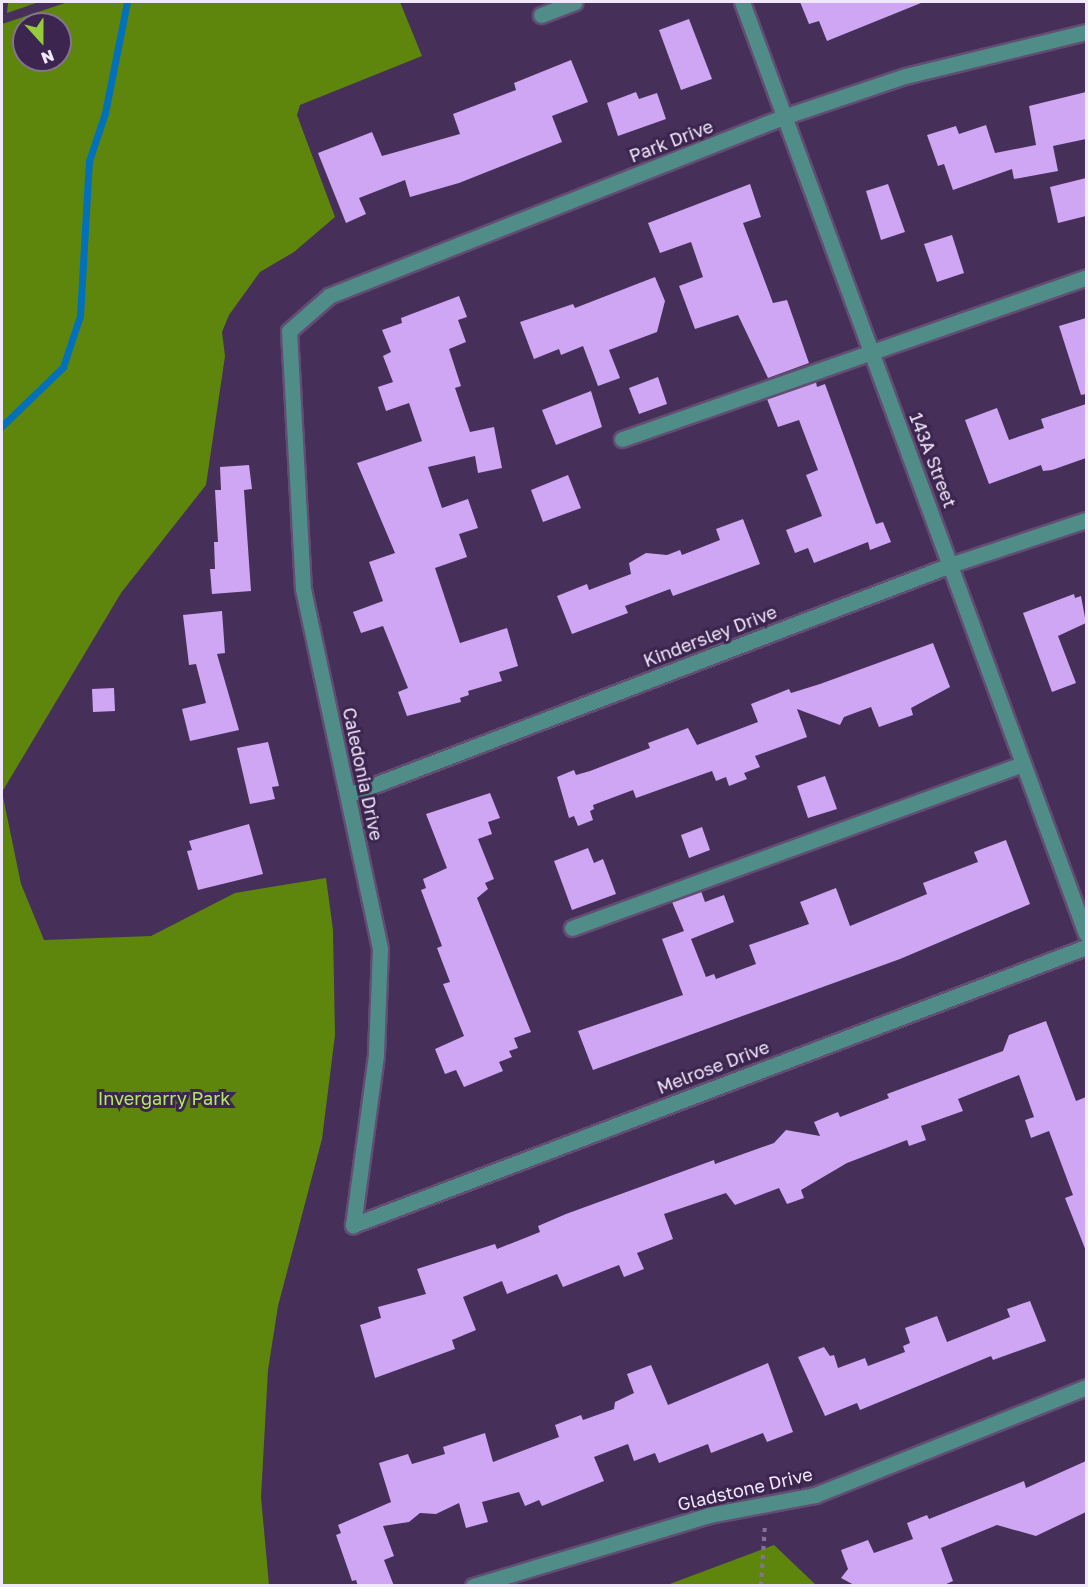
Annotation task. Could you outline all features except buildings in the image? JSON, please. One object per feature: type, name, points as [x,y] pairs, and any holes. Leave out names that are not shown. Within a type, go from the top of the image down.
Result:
[{"type":"street","points":[[541,15],[575,2]]},
{"type":"street","name":"143A Street","points":[[742,2],[870,350],[953,564],[1022,764],[1086,934]]},
{"type":"street","name":"Park Drive","points":[[290,331],[329,296],[783,117],[905,76],[1086,32]]},
{"type":"street","points":[[622,439],[870,350],[1086,277]]},
{"type":"street","name":"Caledonia Drive","points":[[290,331],[303,589],[380,949],[376,1055],[353,1225]]},
{"type":"street","name":"Kindersley Drive","points":[[348,795],[953,564],[1086,520]]},
{"type":"street","points":[[572,928],[1022,764]]},
{"type":"street","name":"Melrose Drive","points":[[353,1225],[1086,947]]},
{"type":"street","name":"Gladstone Drive","points":[[473,1586],[709,1515],[815,1495],[1086,1388]]},
{"type":"path","points":[[761,1586],[764,1520]]},
{"type":"green space","points":[[8,2],[39,2],[7,13]]},
{"type":"green space","points":[[68,2],[400,2],[422,56],[300,105],[297,115],[335,217],[294,252],[260,272],[229,315],[222,332],[225,356],[206,485],[121,593],[2,792],[2,24],[12,21],[12,72],[72,72],[72,12],[38,12]]},
{"type":"green space","name":"Invergarry Park","points":[[2,792],[21,884],[44,940],[151,936],[235,893],[326,878],[333,930],[335,1035],[322,1139],[278,1306],[268,1370],[261,1497],[269,1585],[2,1585]]},
{"type":"green space","points":[[774,1545],[816,1585],[667,1585]]},
{"type":"waterway","points":[[2,426],[63,367],[80,316],[89,161],[105,113],[127,2]]}]
